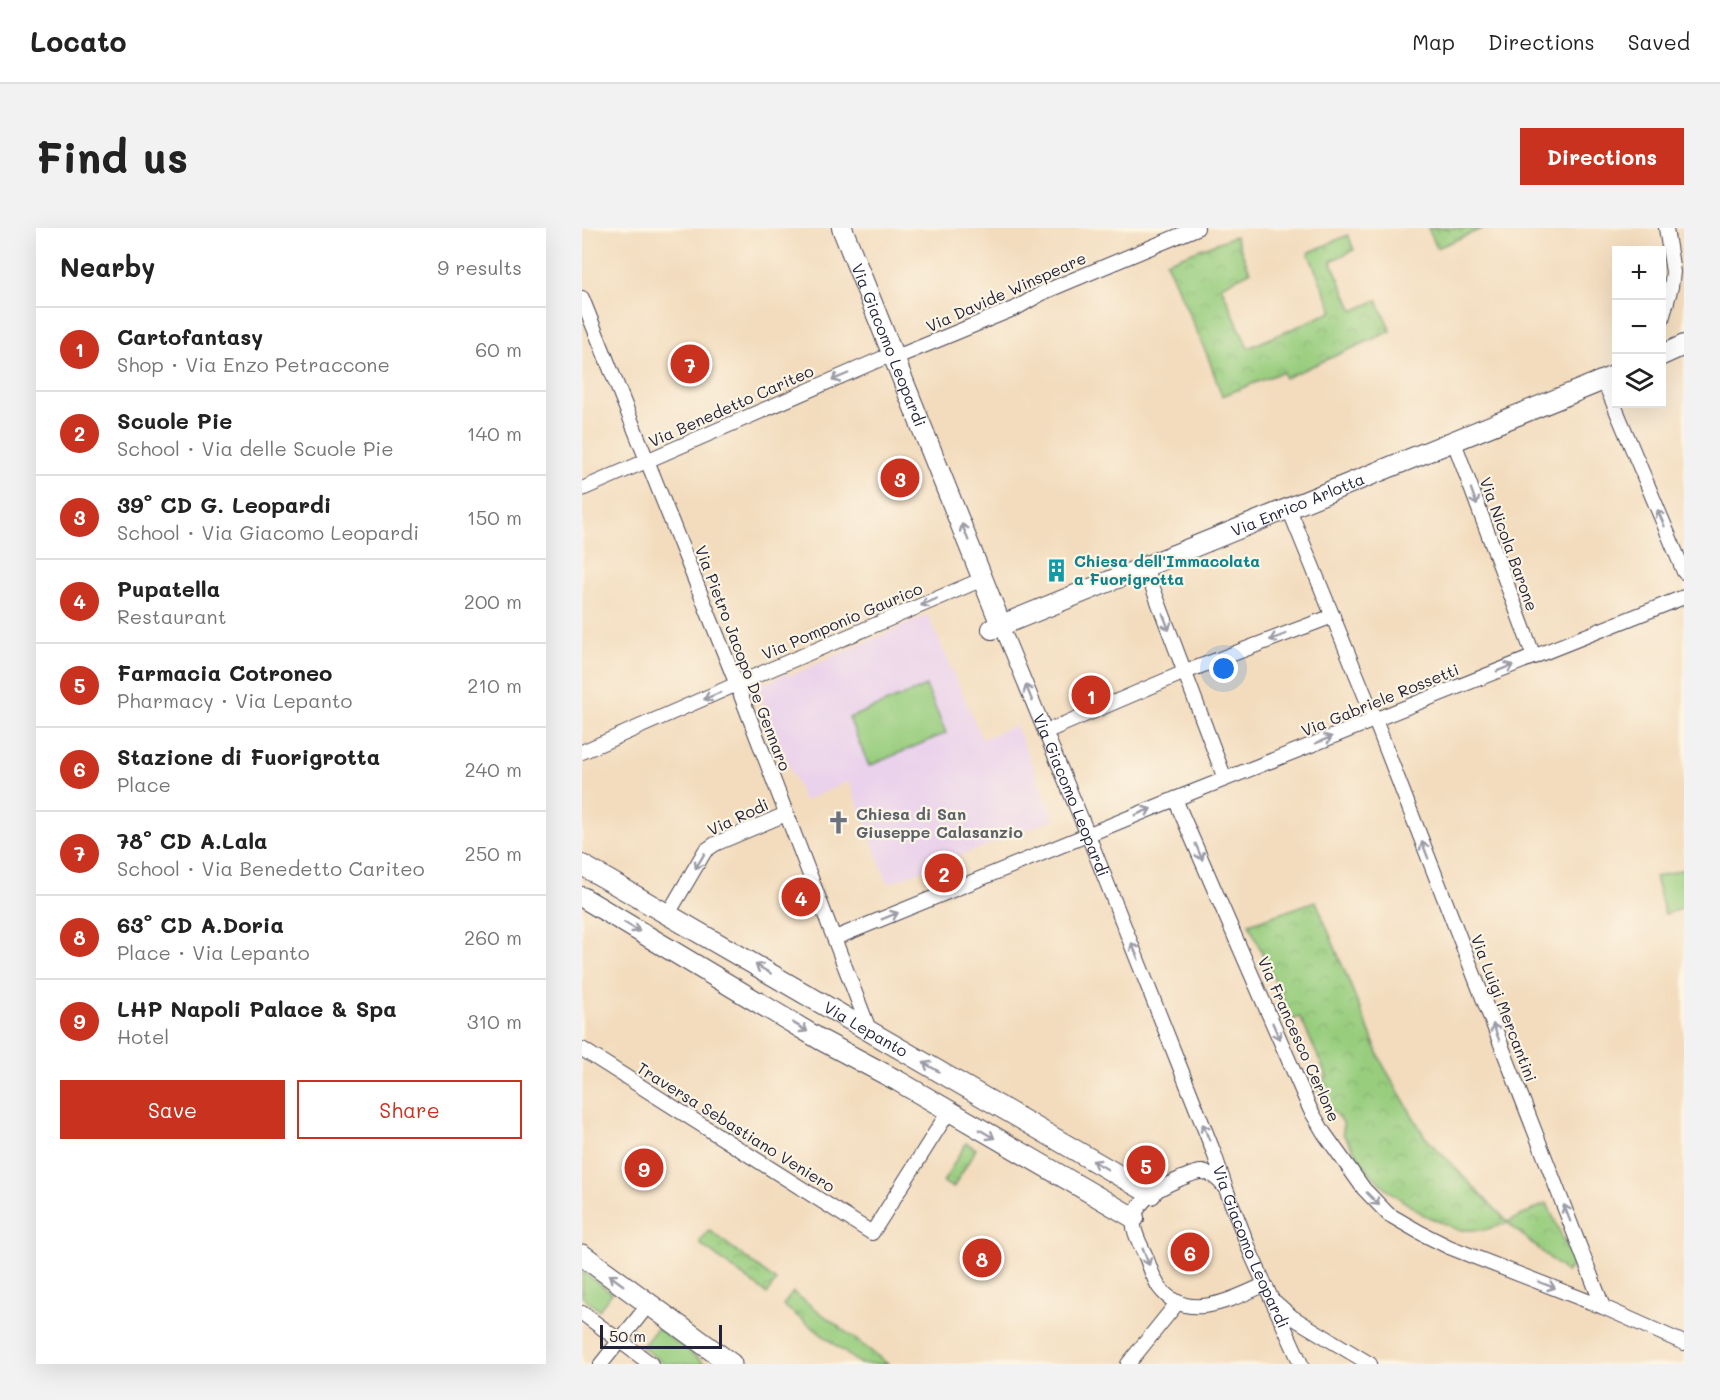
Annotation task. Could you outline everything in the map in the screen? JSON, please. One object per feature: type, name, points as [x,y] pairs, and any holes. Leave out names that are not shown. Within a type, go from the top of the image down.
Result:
[{"type":"main road","points":[[582,1255],[731,1364]]},
{"type":"street","name":"Via Giacomo Leopardi","points":[[842,228],[983,579],[997,627],[1088,834],[1264,1285],[1301,1364]]},
{"type":"street","name":"Via Davide Winspeare","points":[[894,358],[1018,307],[1044,292],[1197,228]]},
{"type":"street","points":[[1666,228],[1673,272],[1666,305]]},
{"type":"street","name":"Via Pietro Jacopo De Gennaro","points":[[582,298],[737,685],[836,938],[870,1032]]},
{"type":"street","points":[[1664,354],[1684,345]]},
{"type":"street","name":"Via Benedetto Cariteo","points":[[582,489],[883,358],[894,358]]},
{"type":"street","points":[[1610,378],[1684,572]]},
{"type":"street","name":"Via Enrico Arlotta","points":[[997,627],[1610,378]]},
{"type":"street","name":"Via Nicola Barone","points":[[1454,442],[1534,657]]},
{"type":"street","name":"Via Luigi Mercantini","points":[[1289,508],[1375,720],[1603,1307]]},
{"type":"street","points":[[1144,567],[1225,779]]},
{"type":"street","name":"Via Pomponio Gaurico","points":[[582,752],[983,579]]},
{"type":"street","name":"Via Gabriele Rossetti","points":[[836,938],[1175,799],[1684,597]]},
{"type":"street","points":[[1045,732],[1185,672],[1333,616]]},
{"type":"street","name":"Via Francesco Cerlone","points":[[1175,799],[1310,1109],[1324,1134],[1364,1189],[1388,1214],[1421,1233],[1684,1342]]},
{"type":"street","name":"Via Rodi","points":[[668,914],[705,851],[715,844],[786,814]]},
{"type":"street","name":"Via Lepanto","points":[[582,865],[1150,1194]]},
{"type":"street","name":"Via Lepanto","points":[[583,898],[821,1040],[1134,1218]]},
{"type":"street","name":"Traversa Sebastiano Veniero","points":[[582,1049],[872,1233],[949,1111]]},
{"type":"street","points":[[1226,1189],[1213,1176],[1200,1172],[1160,1188],[1143,1202],[1134,1218],[1135,1229],[1157,1283],[1164,1292],[1178,1302],[1195,1306],[1217,1304],[1264,1285],[1273,1300],[1285,1312],[1370,1364]]},
{"type":"street","points":[[1128,1364],[1178,1302]]},
{"type":"street","points":[[601,1364],[649,1304]]},
{"type":"street","points":[[582,1313],[651,1364]]},
{"type":"shaded area","points":[[928,615],[982,739],[1016,725],[1054,819],[888,884],[849,781],[804,801],[762,700],[765,698],[760,686],[788,673],[790,676]]},
{"type":"green space","points":[[1428,228],[1484,228],[1437,248]]},
{"type":"green space","points":[[1348,235],[1354,250],[1331,261],[1353,311],[1377,300],[1391,331],[1285,378],[1282,372],[1222,396],[1208,357],[1166,262],[1235,236],[1250,272],[1221,286],[1248,348],[1333,311],[1308,253]]},
{"type":"green space","points":[[926,686],[946,733],[869,766],[849,718]]},
{"type":"green space","points":[[1684,869],[1684,908],[1665,914],[1655,877]]},
{"type":"green space","points":[[1316,901],[1383,1065],[1425,1137],[1508,1222],[1547,1203],[1574,1264],[1566,1272],[1508,1223],[1484,1230],[1458,1230],[1424,1215],[1390,1192],[1369,1172],[1343,1134],[1343,1122],[1321,1098],[1316,1083],[1327,1077],[1300,1017],[1292,1020],[1249,924]]},
{"type":"green space","points":[[966,1143],[976,1149],[953,1188],[943,1182]]},
{"type":"green space","points":[[709,1230],[776,1281],[767,1294],[699,1243]]},
{"type":"green space","points":[[582,1271],[612,1293],[599,1310],[582,1297]]},
{"type":"green space","points":[[793,1292],[888,1364],[860,1364],[783,1305]]},
{"type":"green space","points":[[657,1328],[706,1364],[664,1364],[642,1347]]},
{"type":"place","name":"78° CD A.Lala","points":[[690,364]]},
{"type":"place","name":"39° CD G. Leopardi","points":[[900,478]]},
{"type":"place","name":"Chiesa dell'Immacolata a Fuorigrotta","points":[[1056,570]]},
{"type":"place","name":"Cartofantasy","points":[[1091,695]]},
{"type":"place","name":"Chiesa di San Giuseppe Calasanzio","points":[[838,823]]},
{"type":"place","name":"Scuole Pie","points":[[944,873]]},
{"type":"place","name":"Pupatella","points":[[801,897]]},
{"type":"place","name":"Farmacia Cotroneo","points":[[1146,1165]]},
{"type":"place","name":"LHP Napoli Palace & Spa","points":[[644,1168]]},
{"type":"place","name":"Stazione di Fuorigrotta","points":[[1190,1252]]},
{"type":"place","name":"63° CD A.Doria","points":[[982,1258]]}]
